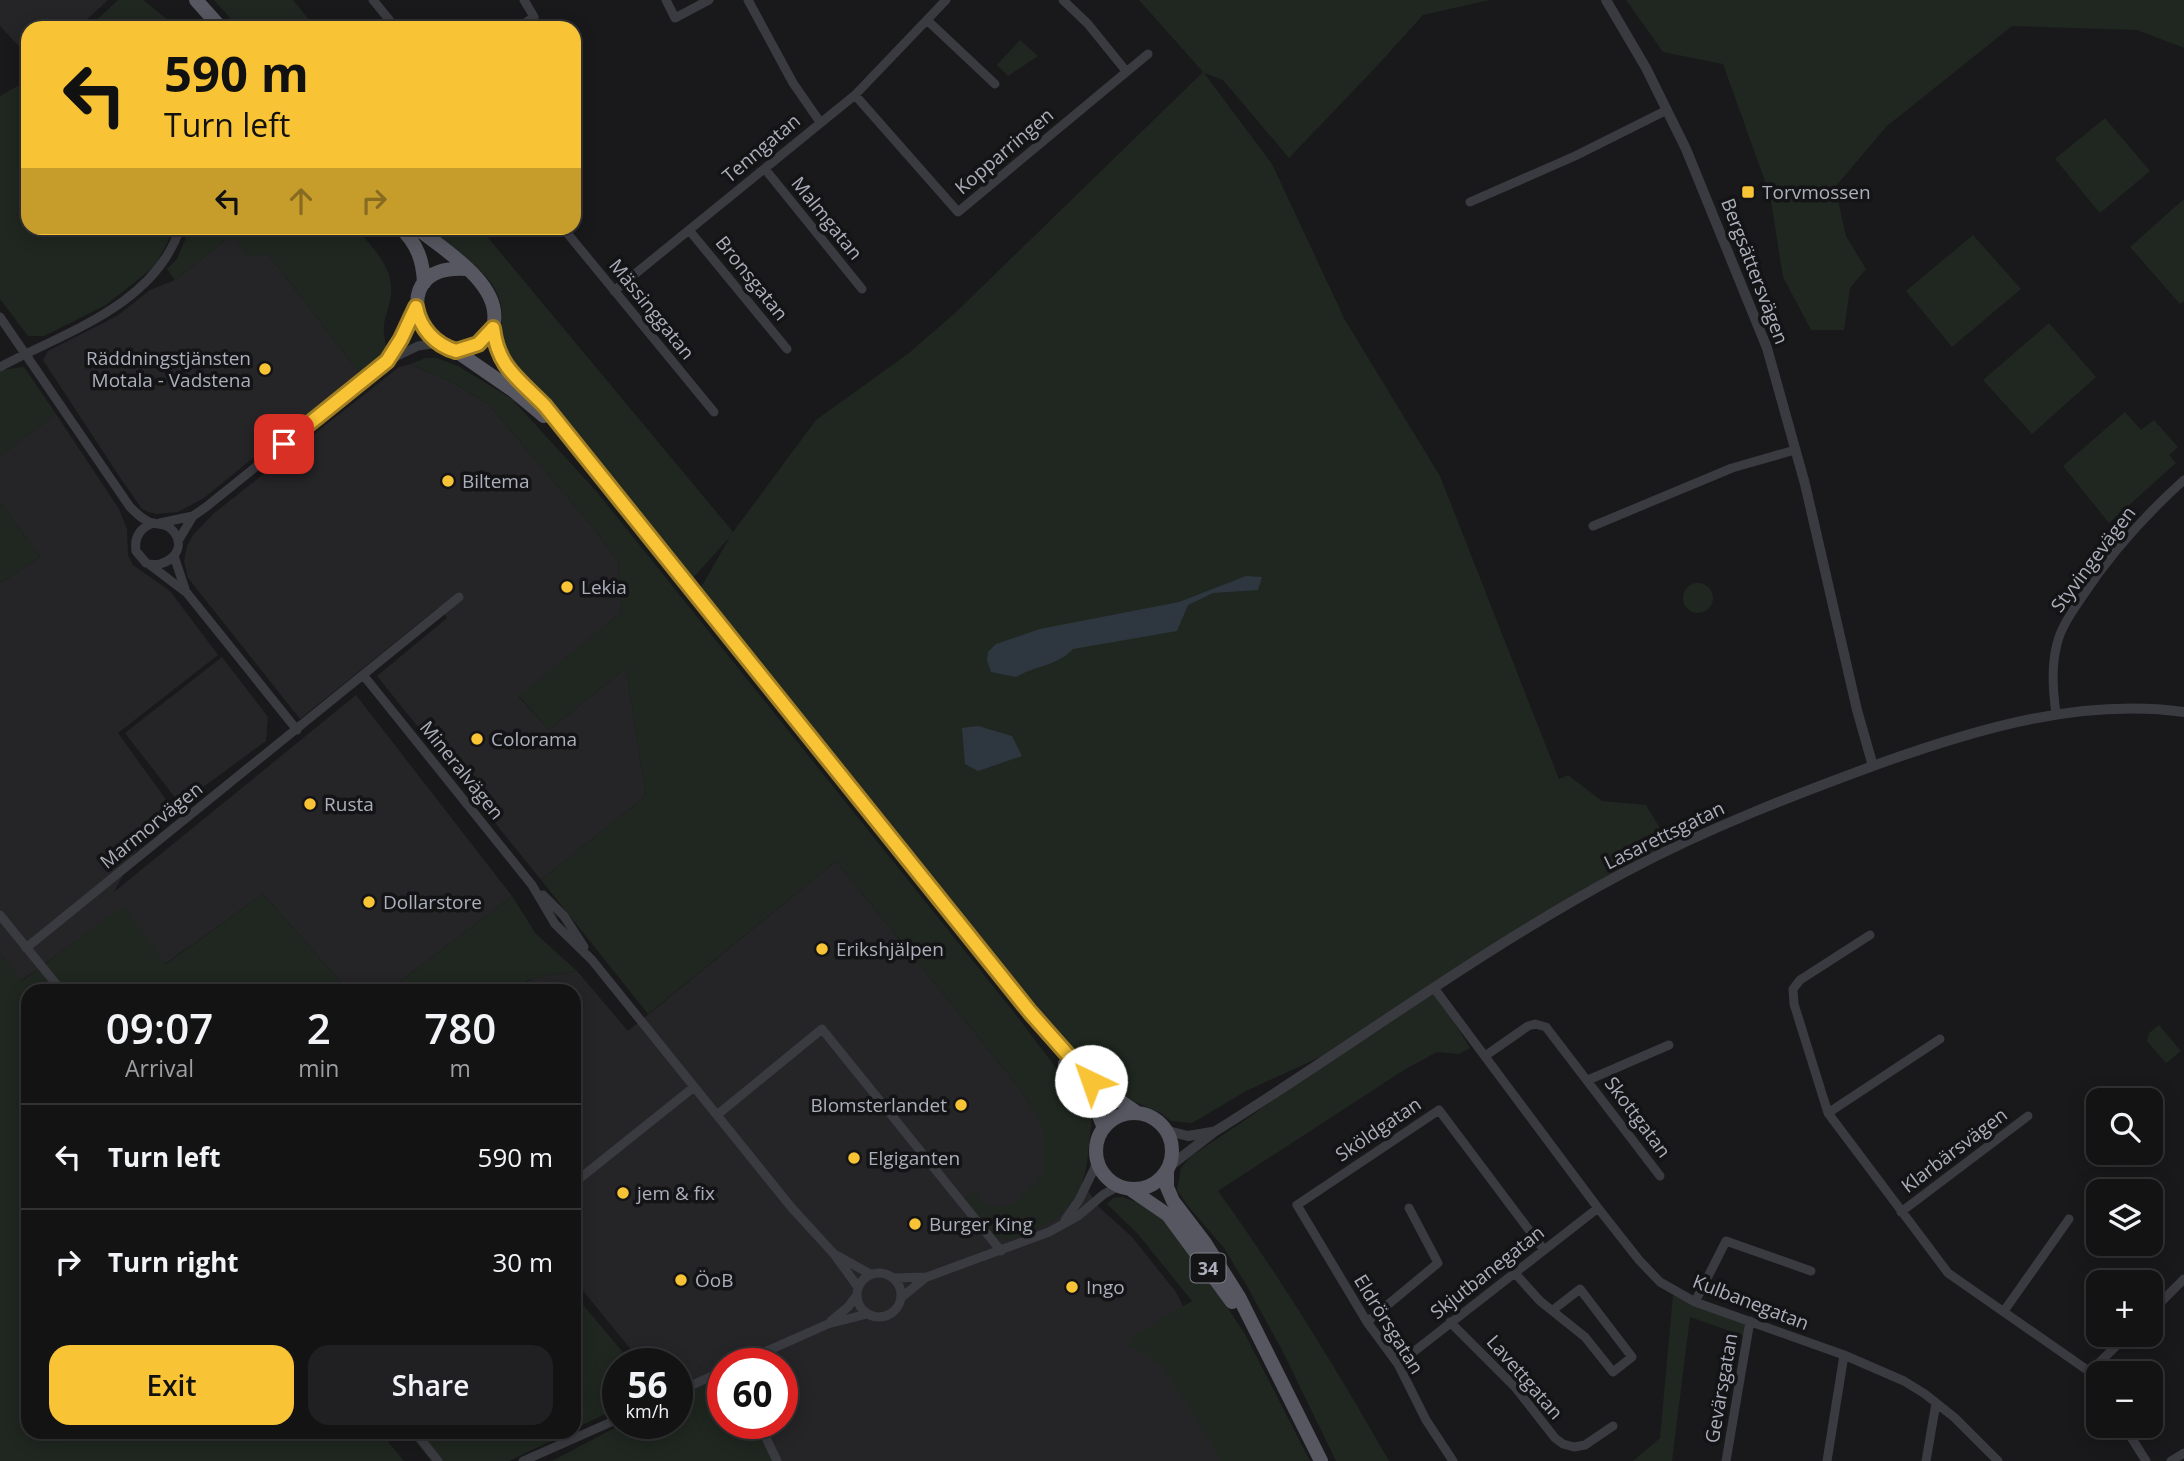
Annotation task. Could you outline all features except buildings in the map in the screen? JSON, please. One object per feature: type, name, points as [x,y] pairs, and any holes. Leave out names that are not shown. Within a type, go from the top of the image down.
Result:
[{"type":"main road","points":[[196,0],[215,21]]},
{"type":"main road","points":[[407,235],[419,250],[424,271],[424,283],[416,307],[421,323],[439,343],[456,351],[514,391],[571,441]]},
{"type":"main road","points":[[426,235],[483,283],[493,301],[493,328],[500,359],[545,406],[1030,1012],[1091,1081],[1136,1112],[1154,1118],[1168,1132]]},
{"type":"main road","points":[[424,283],[433,275],[444,271],[467,269]]},
{"type":"main road","points":[[456,351],[478,344],[493,328]]},
{"type":"main road","points":[[1030,1012],[1073,1077],[1093,1101],[1104,1128]]},
{"type":"main road","points":[[1098,1161],[1097,1140],[1104,1128],[1118,1116],[1136,1112]]},
{"type":"main road","name":"34","points":[[1168,1132],[1173,1152],[1167,1187],[1173,1201],[1220,1266],[1321,1461]]},
{"type":"main road","name":"34","points":[[1098,1161],[1103,1173],[1157,1207],[1178,1227],[1272,1362]]},
{"type":"main road","points":[[1125,1187],[1151,1185],[1168,1169]]},
{"type":"street","points":[[373,0],[390,21]]},
{"type":"street","points":[[524,0],[534,17],[528,21]]},
{"type":"street","points":[[666,0],[675,18],[709,0]]},
{"type":"street","name":"Tenngatan","points":[[614,291],[820,122],[793,83],[748,0]]},
{"type":"street","points":[[820,122],[855,95],[946,0]]},
{"type":"street","points":[[1063,0],[1088,24],[1126,71]]},
{"type":"street","name":"Bergsättersvägen","points":[[1606,0],[1667,110],[1703,186],[1767,348],[1796,450],[1857,710],[1873,766]]},
{"type":"street","points":[[927,20],[995,84]]},
{"type":"street","name":"Kopparringen","points":[[855,95],[958,212],[1148,54]]},
{"type":"street","points":[[1470,202],[1576,156],[1667,110]]},
{"type":"street","name":"Malmgatan","points":[[765,169],[862,289]]},
{"type":"street","name":"Bronsgatan","points":[[690,230],[787,349]]},
{"type":"street","points":[[0,367],[105,313],[134,293],[162,264],[176,235]]},
{"type":"street","name":"Mässinggatan","points":[[569,235],[714,412]]},
{"type":"street","points":[[387,361],[416,307]]},
{"type":"street","points":[[0,317],[130,507],[138,534],[136,551],[142,560],[187,593],[297,730],[459,597]]},
{"type":"street","points":[[150,565],[166,563],[174,556],[178,541],[193,516],[387,361],[418,346],[439,343]]},
{"type":"street","points":[[1593,526],[1720,473],[1796,450]]},
{"type":"street","name":"Styvingevägen","points":[[2056,714],[2054,662],[2056,645],[2064,624],[2128,534],[2184,480]]},
{"type":"street","points":[[130,507],[173,531],[178,541]]},
{"type":"street","points":[[138,534],[144,527],[156,523],[193,516]]},
{"type":"street","points":[[174,556],[187,593]]},
{"type":"street","name":"Mineralvägen","points":[[364,676],[532,885],[555,924],[592,960],[791,1207],[834,1254],[857,1291]]},
{"type":"street","name":"Lasarettsgatan","points":[[1168,1169],[1214,1132],[1520,932],[1628,871],[1731,821],[1873,766],[1975,733],[2056,714],[2122,708],[2184,712]]},
{"type":"street","name":"Marmorvägen","points":[[26,948],[297,730]]},
{"type":"street","points":[[0,915],[56,984]]},
{"type":"street","name":"Klarbärsvägen","points":[[1870,935],[1800,980],[1793,989],[1794,1004],[1828,1113],[1948,1273],[2086,1369]]},
{"type":"street","name":"Kulbanegatan","points":[[1434,988],[1598,1208],[1653,1275],[1695,1302],[1844,1355],[1904,1381],[1937,1403],[1972,1433],[1998,1461]]},
{"type":"street","name":"Skottgatan","points":[[1485,1056],[1528,1027],[1541,1025],[1549,1029],[1660,1176]]},
{"type":"street","points":[[717,1115],[822,1029],[1002,1251]]},
{"type":"street","points":[[1828,1113],[1940,1039]]},
{"type":"street","name":"Skottgatan","points":[[1588,1080],[1669,1045]]},
{"type":"street","points":[[581,1177],[694,1087]]},
{"type":"street","name":"Sköldgatan","points":[[1297,1205],[1438,1110],[1544,1250]]},
{"type":"street","name":"Klarbärsvägen","points":[[1901,1212],[2028,1116]]},
{"type":"street","points":[[1168,1132],[1196,1136],[1214,1132]]},
{"type":"street","points":[[1061,1225],[1079,1200],[1098,1161]]},
{"type":"street","points":[[894,1278],[927,1277],[1002,1251],[1049,1232],[1078,1216],[1108,1191],[1125,1187]]},
{"type":"street","name":"Eldrörsgatan","points":[[1297,1205],[1367,1322],[1398,1364],[1426,1420],[1453,1461]]},
{"type":"street","points":[[1367,1322],[1438,1263],[1409,1208]]},
{"type":"street","name":"Skjutbanegatan","points":[[1398,1364],[1598,1208]]},
{"type":"street","points":[[2004,1311],[2069,1219]]},
{"type":"street","points":[[1695,1302],[1726,1241],[1811,1271]]},
{"type":"street","name":"Mineralvägen","points":[[834,1254],[870,1274]]},
{"type":"street","points":[[1514,1272],[1540,1301],[1585,1337],[1613,1372],[1632,1357],[1580,1289],[1553,1310]]},
{"type":"street","points":[[828,1324],[848,1307],[870,1274],[884,1273],[894,1278],[900,1284],[902,1297]]},
{"type":"street","points":[[774,1348],[828,1324],[867,1314],[879,1317],[888,1315],[896,1310],[902,1297],[927,1277]]},
{"type":"street","points":[[2163,1300],[2184,1279]]},
{"type":"street","points":[[857,1291],[861,1308],[867,1314]]},
{"type":"street","name":"Gevärsgatan","points":[[1726,1461],[1750,1321]]},
{"type":"street","name":"Lavettgatan","points":[[1450,1322],[1515,1387],[1555,1438],[1563,1444],[1574,1447],[1585,1444],[1614,1426]]},
{"type":"street","points":[[2101,1361],[2115,1347]]},
{"type":"street","points":[[1827,1461],[1844,1355]]},
{"type":"street","points":[[1926,1461],[1937,1403]]},
{"type":"street","points":[[581,1435],[602,1426]]},
{"type":"street","points":[[2132,1438],[2146,1461]]},
{"type":"street","points":[[421,1439],[438,1461]]},
{"type":"street","points":[[523,1461],[573,1439]]},
{"type":"street","points":[[767,1439],[777,1461]]},
{"type":"street","points":[[2171,1461],[2184,1453]]},
{"type":"shaded area","points":[[0,0],[108,0],[86,21],[21,21],[21,48],[0,26]]},
{"type":"shaded area","points":[[118,0],[143,0],[169,21],[96,21]]},
{"type":"shaded area","points":[[214,0],[293,0],[310,21],[233,21]]},
{"type":"shaded area","points":[[1139,0],[1489,0],[1423,15],[1289,158],[1223,80],[1204,73],[1272,164],[1345,320],[1440,476],[1559,779],[1568,775],[1602,801],[1646,805],[1672,848],[1434,989],[1470,1048],[1459,1054],[1437,1052],[1404,1070],[1218,1191],[1307,1323],[1389,1461],[1336,1461],[1283,1352],[1248,1288],[1224,1248],[1177,1190],[1181,1168],[1190,1157],[1254,1114],[1342,1047],[1248,1090],[1192,1123],[1171,1121],[1161,1113],[1135,1102],[1108,1087],[1084,1066],[760,660],[700,589],[730,537],[691,580],[598,459],[510,363],[502,344],[502,311],[499,297],[492,285],[472,263],[433,235],[486,235],[733,532],[816,420],[909,353],[955,313],[1203,72]]},
{"type":"shaded area","points":[[1626,0],[2184,0],[2184,48],[2137,30],[2012,26],[1887,126],[1835,187],[1846,236],[1866,269],[1850,288],[1844,330],[1811,330],[1783,277],[1770,195],[1723,64],[1663,52]]},
{"type":"shaded area","points":[[1020,40],[1038,56],[1008,76],[997,65]]},
{"type":"shaded area","points":[[21,84],[21,235],[171,235],[155,266],[106,305],[44,336],[28,336],[0,299],[0,96]]},
{"type":"shaded area","points":[[2105,118],[2150,171],[2100,213],[2055,159]]},
{"type":"shaded area","points":[[2184,199],[2184,301],[2180,304],[2130,247]]},
{"type":"shaded area","points":[[187,235],[232,235],[175,280],[167,269],[177,259]]},
{"type":"shaded area","points":[[232,235],[268,254],[359,372],[204,498],[178,512],[149,512],[142,509],[43,360],[48,351],[117,316],[150,290],[175,280]]},
{"type":"shaded area","points":[[232,235],[362,235],[382,261],[390,279],[390,301],[384,329],[387,350],[359,372],[268,254],[249,257]]},
{"type":"shaded area","points":[[1973,235],[2021,289],[1952,347],[1906,291]]},
{"type":"shaded area","points":[[2049,323],[2096,377],[2032,434],[1983,380]]},
{"type":"shaded area","points":[[426,358],[437,358],[458,366],[512,399],[597,492],[1013,1011],[1091,1114],[1084,1175],[1075,1198],[1058,1216],[1021,1236],[1001,1239],[987,1227],[965,1198],[974,1191],[985,1205],[1003,1207],[1015,1202],[1044,1173],[1045,1146],[1042,1126],[1018,1086],[836,861],[648,1014],[541,880],[646,796],[626,668],[549,730],[519,696],[622,612],[618,561],[593,527],[488,404],[454,383],[410,364]]},
{"type":"shaded area","points":[[410,364],[454,383],[488,404],[593,527],[618,561],[622,612],[519,697],[549,730],[626,668],[646,796],[541,880],[377,676],[447,618],[439,607],[300,719],[188,578],[184,561],[187,546],[193,535],[213,514],[399,367]]},
{"type":"shaded area","points":[[24,367],[56,414],[0,456],[0,370]]},
{"type":"shaded area","points":[[2125,412],[2141,430],[2154,420],[2178,447],[2169,455],[2176,463],[2109,523],[2063,466]]},
{"type":"shaded area","points":[[56,414],[119,509],[127,529],[128,555],[133,565],[170,591],[218,655],[118,733],[175,812],[134,854],[114,892],[356,695],[512,896],[397,984],[343,984],[263,894],[165,964],[123,907],[21,981],[0,954],[0,583],[40,557],[0,502],[0,456]]},
{"type":"shaded area","points":[[0,502],[40,557],[0,583]]},
{"type":"shaded area","points":[[1246,576],[1262,577],[1258,590],[1213,593],[1188,605],[1177,631],[1073,649],[1053,663],[1016,677],[991,672],[987,660],[988,652],[996,644],[1040,629],[1179,602]]},
{"type":"shaded area","points":[[1698,583],[1709,587],[1713,598],[1709,609],[1698,613],[1687,609],[1683,598],[1687,587]]},
{"type":"shaded area","points":[[222,657],[268,717],[266,741],[180,804],[125,733]]},
{"type":"shaded area","points":[[978,726],[1012,736],[1022,756],[978,771],[965,764],[962,728]]},
{"type":"shaded area","points":[[836,861],[1018,1086],[1099,1207],[1132,1237],[1176,1292],[1260,1461],[777,1461],[767,1439],[798,1439],[798,1348],[707,1348],[707,1382],[693,1388],[693,1348],[630,1348],[581,1289],[581,984],[524,984],[534,978],[577,971],[628,1031]]},
{"type":"shaded area","points":[[263,894],[343,984],[21,984],[21,1439],[386,1439],[404,1461],[0,1461],[0,954],[22,981],[123,906],[166,964]]},
{"type":"shaded area","points":[[512,896],[536,934],[577,971],[534,978],[521,984],[397,984]]},
{"type":"shaded area","points":[[2159,1025],[2181,1051],[2166,1063],[2147,1041],[2149,1033]]},
{"type":"shaded area","points":[[1122,1197],[1145,1205],[1166,1221],[1213,1286],[1245,1334],[1310,1461],[1221,1461],[1189,1406],[1160,1364],[1129,1345],[1131,1337],[1192,1301],[1137,1233],[1107,1204],[1113,1198]]},
{"type":"shaded area","points":[[1673,1295],[1745,1323],[1744,1336],[1690,1317],[1672,1461],[1633,1461],[1660,1438]]},
{"type":"shaded area","points":[[581,1302],[619,1348],[602,1348],[602,1416],[581,1426]]},
{"type":"shaded area","points":[[707,1382],[707,1439],[767,1439],[777,1461],[552,1461],[602,1435],[602,1439],[693,1439],[693,1388]]},
{"type":"shaded area","points":[[414,1439],[555,1439],[509,1461],[431,1461]]},
{"type":"place","name":"Torvmossen","points":[[1748,192]]},
{"type":"place","name":"Räddningstjänsten Motala - Vadstena","points":[[265,369]]},
{"type":"place","name":"Biltema","points":[[448,481]]},
{"type":"place","name":"Lekia","points":[[567,587]]},
{"type":"place","name":"Colorama","points":[[477,739]]},
{"type":"place","name":"Rusta","points":[[310,804]]},
{"type":"place","name":"Dollarstore","points":[[369,902]]},
{"type":"place","name":"Erikshjälpen","points":[[822,949]]},
{"type":"place","name":"Blomsterlandet","points":[[961,1105]]},
{"type":"place","name":"Elgiganten","points":[[854,1158]]},
{"type":"place","name":"jem & fix","points":[[623,1193]]},
{"type":"place","name":"Burger King","points":[[915,1224]]},
{"type":"place","name":"ÖoB","points":[[681,1280]]},
{"type":"place","name":"Ingo","points":[[1072,1287]]},
{"type":"route","points":[[284,444],[387,361],[416,307],[421,323],[433,339],[456,351],[478,344],[493,328],[500,359],[545,406],[1030,1012],[1091,1081]]}]
